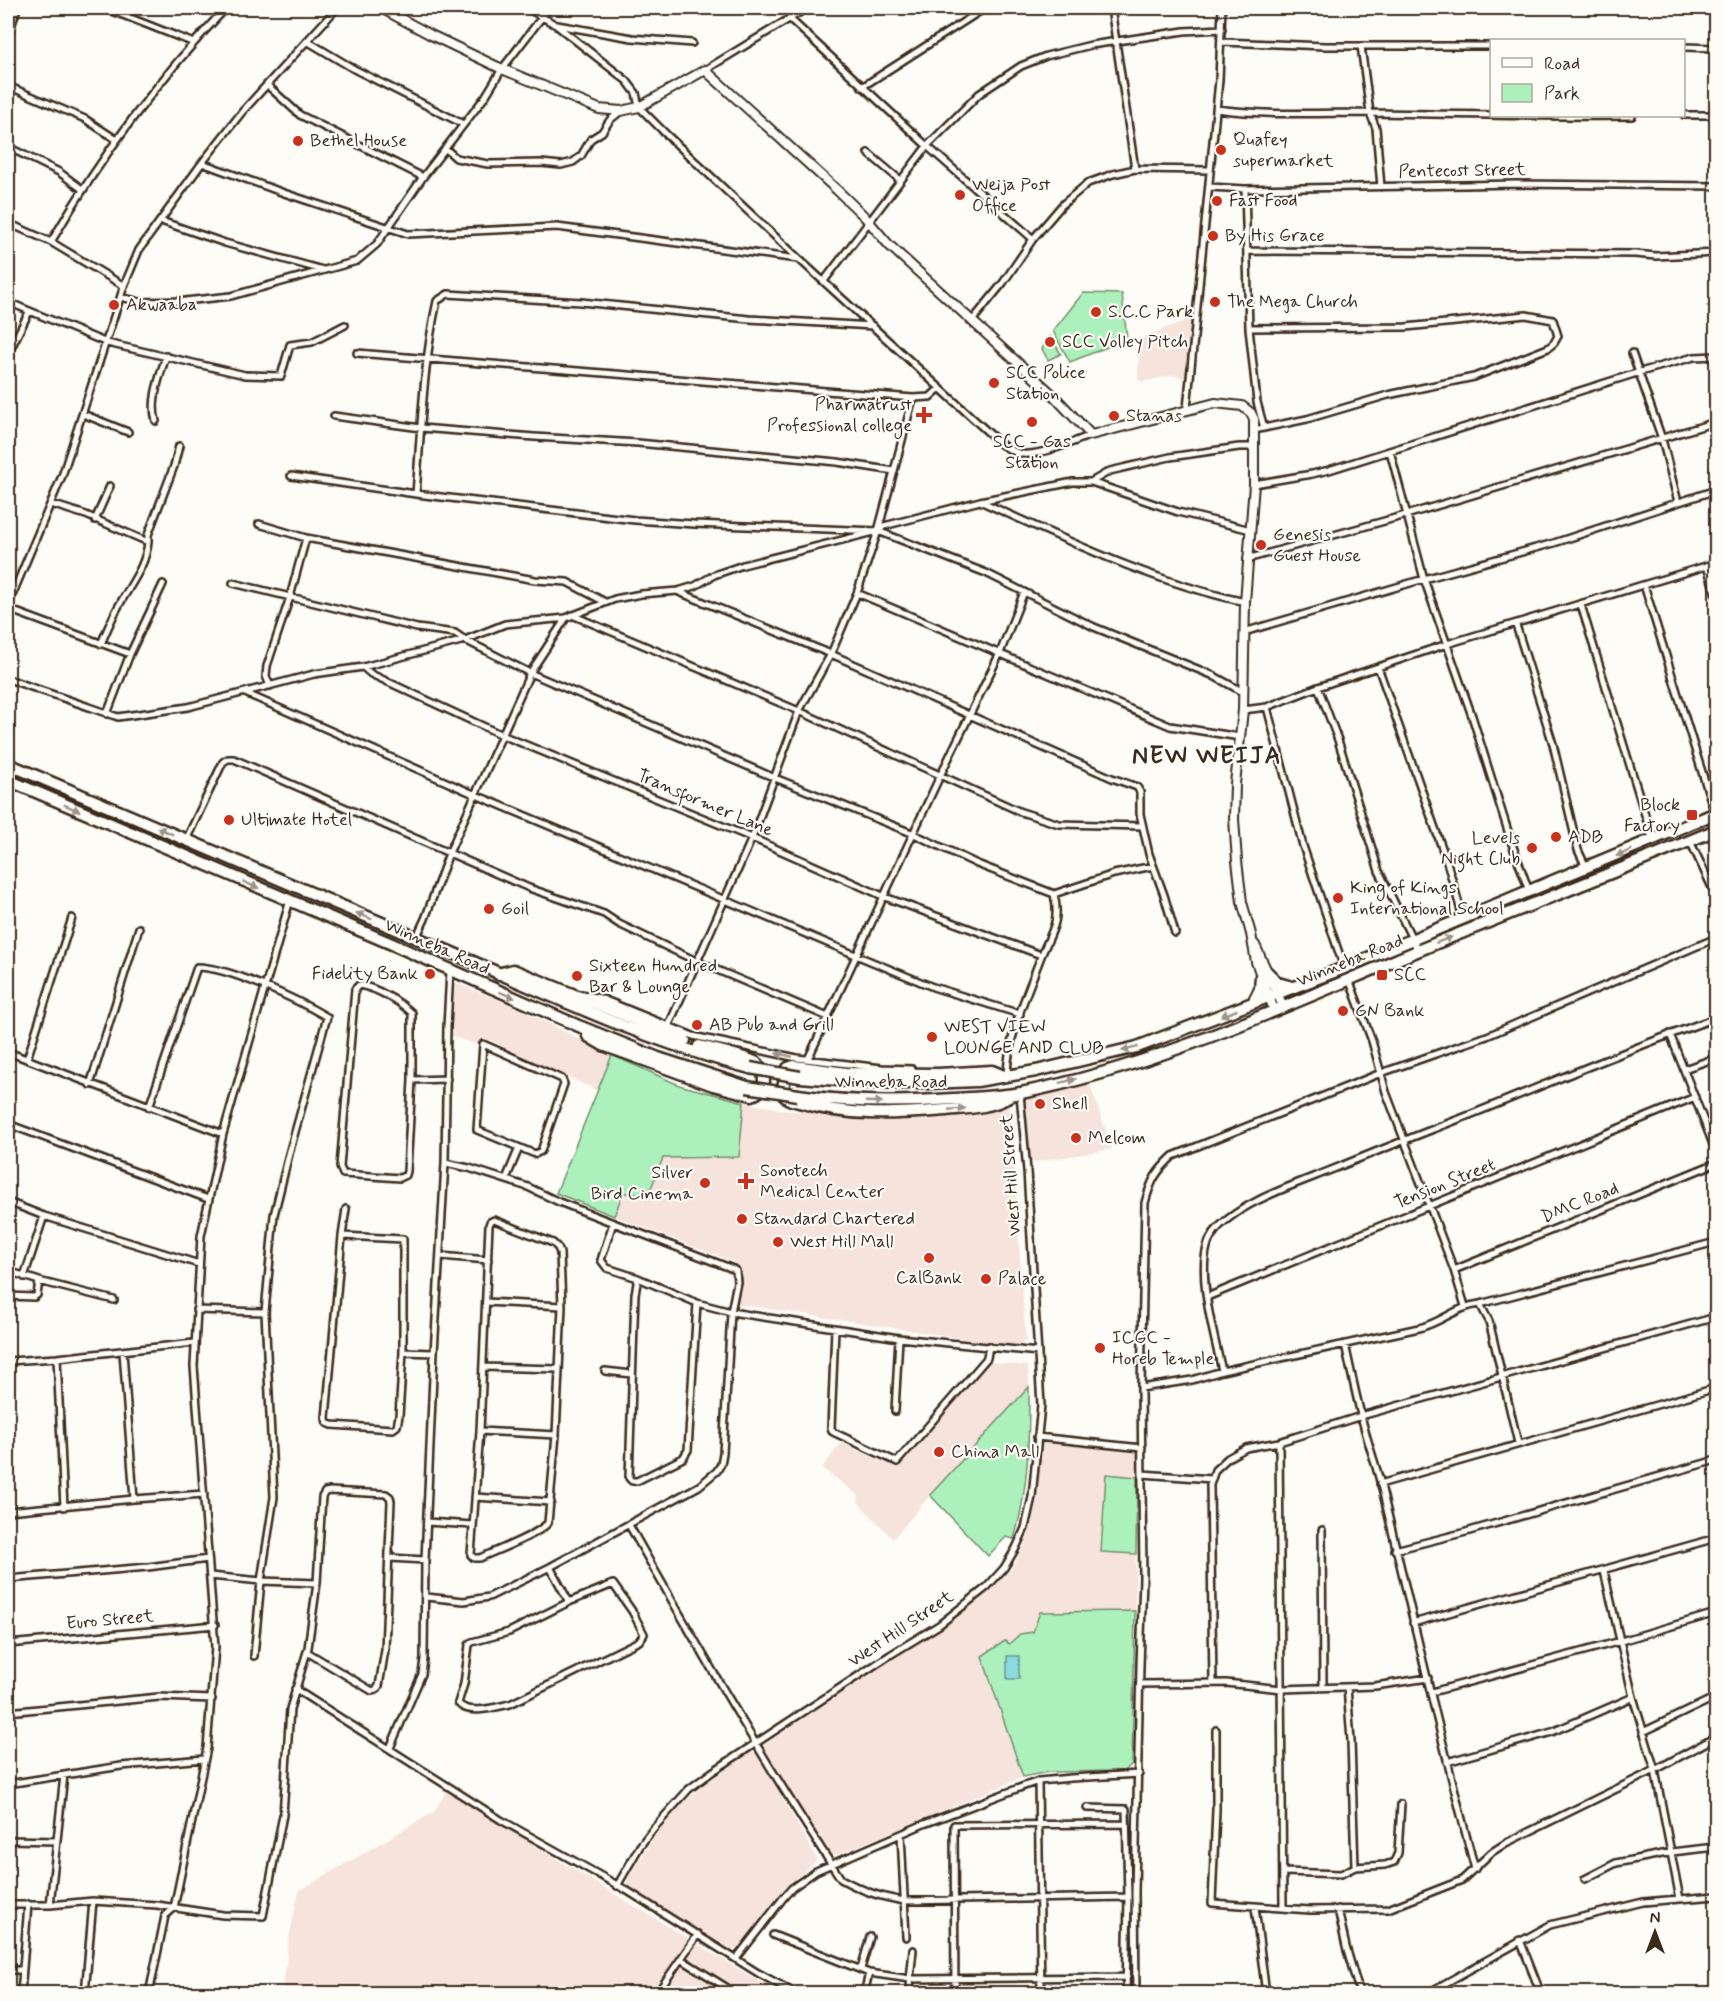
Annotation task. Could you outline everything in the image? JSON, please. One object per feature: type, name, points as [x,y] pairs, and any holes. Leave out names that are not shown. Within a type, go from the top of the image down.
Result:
[{"type":"highway","name":"Winneba Road","points":[[8,764],[498,974],[667,1041],[750,1068],[800,1077],[846,1081],[928,1083],[977,1081],[1007,1077],[1137,1047],[1344,968],[1716,814]]},
{"type":"highway","points":[[13,783],[25,771]]},
{"type":"highway","name":"Winneba Road","points":[[13,783],[290,900],[550,1014],[658,1058],[747,1087],[849,1101],[888,1103],[1017,1094],[1127,1065],[1278,1008],[1716,830]]},
{"type":"highway","points":[[180,855],[184,846],[200,846]]},
{"type":"highway","points":[[498,974],[513,970],[699,1046],[757,1062],[763,1070],[762,1088],[758,1093],[752,1095],[673,1072],[603,1045],[550,1014]]},
{"type":"highway","points":[[1253,1003],[1264,974],[1278,983],[1292,987]]},
{"type":"highway","points":[[1185,1030],[1189,1043]]},
{"type":"highway","points":[[1007,1077],[992,1071],[928,1074],[846,1072],[794,1066],[788,1068],[782,1091],[784,1097],[815,1107],[880,1114],[981,1107],[1017,1094]]},
{"type":"street","points":[[8,37],[17,8]]},
{"type":"street","points":[[105,8],[194,43]]},
{"type":"street","points":[[205,8],[220,14]]},
{"type":"street","points":[[51,242],[82,189],[117,140],[168,73],[226,8]]},
{"type":"street","points":[[130,654],[8,607],[51,504],[107,343],[124,285],[139,250],[242,112],[337,8]]},
{"type":"street","points":[[381,8],[430,35],[502,69],[599,109],[621,111],[639,107],[807,8]]},
{"type":"street","points":[[527,8],[556,25],[627,81],[636,93],[639,107],[799,259],[1002,445],[1013,452],[1025,454],[1040,452],[1091,435],[1215,403],[1242,406],[1251,413],[1254,419],[1254,484],[1247,559],[1243,710],[1235,784],[1236,850],[1242,902],[1254,955],[1278,1008]]},
{"type":"street","points":[[121,297],[140,302],[185,301],[231,296],[357,261],[377,244],[423,177],[485,97],[502,69],[549,8]]},
{"type":"street","points":[[861,87],[985,8]]},
{"type":"street","points":[[1111,8],[1135,169]]},
{"type":"street","points":[[1187,409],[1222,42],[1222,8]]},
{"type":"street","points":[[789,18],[861,87],[1033,239]]},
{"type":"street","points":[[556,25],[632,38],[692,43]]},
{"type":"street","points":[[824,281],[927,146],[979,94],[1021,66],[1068,50],[1116,41],[1184,31],[1222,29]]},
{"type":"street","points":[[307,40],[354,69],[463,124]]},
{"type":"street","points":[[1222,42],[1287,46],[1490,46]]},
{"type":"street","points":[[1361,46],[1370,113],[1376,128],[1381,187]]},
{"type":"street","points":[[1685,47],[1716,48]]},
{"type":"street","points":[[705,70],[837,190],[889,244],[1052,394],[1091,435]]},
{"type":"street","points":[[267,85],[300,115],[423,177]]},
{"type":"street","points":[[8,86],[85,119],[117,140]]},
{"type":"street","points":[[1216,109],[1284,114],[1370,113],[1490,116]]},
{"type":"street","points":[[446,149],[456,158],[489,164],[561,165],[573,162],[580,156],[591,139],[602,132],[621,111]]},
{"type":"street","points":[[1685,115],[1716,115]]},
{"type":"street","points":[[8,147],[59,172],[82,189]]},
{"type":"street","points":[[868,153],[900,180]]},
{"type":"street","points":[[202,163],[408,234],[557,227],[799,259]]},
{"type":"street","points":[[972,321],[1003,283],[1033,239],[1080,188],[1104,177],[1135,169],[1210,170]]},
{"type":"street","name":"Pentecost Street","points":[[1209,187],[1245,189],[1517,184],[1716,186]]},
{"type":"street","points":[[1245,189],[1249,327],[1257,402],[1264,428]]},
{"type":"street","points":[[161,221],[225,243],[326,271]]},
{"type":"street","points":[[8,223],[51,242],[124,285]]},
{"type":"street","points":[[1247,251],[1656,255],[1716,253]]},
{"type":"street","points":[[416,494],[427,359],[437,301],[448,294],[581,302],[748,319],[873,327]]},
{"type":"street","points":[[8,302],[107,343],[245,375],[281,376],[290,345],[312,342],[345,325]]},
{"type":"street","points":[[8,354],[29,312]]},
{"type":"street","points":[[1249,327],[1406,327],[1526,315],[1553,320],[1558,336],[1554,344],[1548,348],[1486,374],[1388,395],[1307,419],[1254,430]]},
{"type":"street","points":[[8,339],[15,336]]},
{"type":"street","points":[[357,353],[913,398],[930,397],[940,388]]},
{"type":"street","points":[[1632,353],[1662,439],[1678,502]]},
{"type":"street","points":[[156,421],[154,409],[156,392],[166,356]]},
{"type":"street","points":[[1254,484],[1312,474],[1640,372],[1694,357],[1716,356]]},
{"type":"street","points":[[668,1027],[752,838],[799,711],[831,654],[857,593],[878,531],[913,398]]},
{"type":"street","points":[[83,414],[128,432]]},
{"type":"street","points":[[334,416],[421,428],[638,443],[837,462],[894,471]]},
{"type":"street","points":[[1247,559],[1406,515],[1716,422]]},
{"type":"street","points":[[101,644],[120,603],[136,579],[147,553],[148,535],[174,466],[178,446]]},
{"type":"street","points":[[1091,482],[1110,471],[1170,457],[1253,447]]},
{"type":"street","points":[[1390,451],[1424,579],[1511,842],[1530,892]]},
{"type":"street","points":[[291,476],[416,494],[635,520],[878,531],[986,573],[1094,627],[1212,675],[1243,692]]},
{"type":"street","points":[[8,678],[118,717],[177,709],[314,674],[363,667],[465,640],[506,624],[566,618],[605,602],[641,594],[678,591],[743,565],[878,531],[884,526],[980,501],[1073,482],[1091,482],[1178,512],[1251,530]]},
{"type":"street","points":[[95,520],[110,486]]},
{"type":"street","points":[[1244,632],[1554,543],[1716,490]]},
{"type":"street","points":[[980,501],[1145,574],[1187,588],[1245,602]]},
{"type":"street","points":[[51,504],[148,542]]},
{"type":"street","points":[[259,524],[306,538],[535,580],[567,582],[605,602]]},
{"type":"street","points":[[270,686],[266,679],[267,666],[290,597],[306,538]]},
{"type":"street","points":[[1243,710],[1267,707],[1318,687],[1447,644],[1716,564]]},
{"type":"street","points":[[1707,566],[1716,595]]},
{"type":"street","points":[[233,583],[417,628],[455,633],[530,673],[775,778],[914,834],[977,864],[1054,894],[1114,874],[1153,866]]},
{"type":"street","points":[[107,714],[130,654],[163,585]]},
{"type":"street","points":[[1644,585],[1716,814]]},
{"type":"street","points":[[678,591],[831,654],[1137,787],[1140,792],[1142,826],[1175,933]]},
{"type":"street","points":[[808,1059],[1000,653],[1024,592]]},
{"type":"street","points":[[857,593],[1170,726],[1240,737]]},
{"type":"street","points":[[1581,605],[1653,841]]},
{"type":"street","points":[[572,615],[799,711],[1022,812],[1059,824],[1142,826]]},
{"type":"street","points":[[416,938],[426,919],[449,853],[530,673],[566,618]]},
{"type":"street","points":[[1516,625],[1553,744],[1578,850],[1587,868]]},
{"type":"street","name":"Transformer Lane","points":[[363,667],[371,674],[502,735],[752,838],[885,897],[1041,955]]},
{"type":"street","points":[[1378,667],[1446,862],[1463,919]]},
{"type":"street","points":[[1318,687],[1338,740],[1379,871],[1418,951]]},
{"type":"street","points":[[245,693],[476,795],[858,956],[933,987],[1020,1014]]},
{"type":"street","points":[[1267,707],[1304,846],[1344,968]]},
{"type":"street","points":[[186,840],[223,762],[234,759],[529,888],[603,914],[696,961],[828,1017]]},
{"type":"street","points":[[1690,841],[1716,896]]},
{"type":"street","points":[[1007,1077],[1008,1059],[1020,1014],[1041,955],[1055,926],[1058,908],[1054,894]]},
{"type":"street","points":[[149,1994],[165,1916],[174,1908],[204,1759],[212,1699],[215,1625],[208,1559],[194,1343],[201,1236],[223,1134],[290,900]]},
{"type":"street","points":[[27,1059],[72,918]]},
{"type":"street","points":[[90,1085],[139,928]]},
{"type":"street","points":[[1136,1994],[1143,1578],[1142,1388],[1145,1203],[1150,1183],[1158,1170],[1173,1156],[1381,1073],[1487,1036],[1716,938]]},
{"type":"street","points":[[149,1107],[197,967],[233,975],[327,1017],[276,1208],[266,1312],[274,1497],[261,1581],[255,1656]]},
{"type":"street","points":[[390,1748],[422,1674],[425,1640],[425,1560],[445,1163],[450,971]]},
{"type":"street","points":[[1349,979],[1372,1041],[1386,1092],[1454,1270],[1465,1306]]},
{"type":"street","points":[[359,985],[405,1006],[412,1012],[412,1080],[406,1175],[400,1178],[343,1174],[340,1167],[355,989],[359,985]]},
{"type":"street","points":[[572,994],[590,995],[693,1036],[808,1059],[882,1068],[963,1070],[967,1073]]},
{"type":"street","points":[[1222,1371],[1203,1276],[1205,1251],[1212,1234],[1226,1221],[1254,1203],[1405,1140],[1670,1034],[1716,1018]]},
{"type":"street","points":[[1670,1034],[1716,1152]]},
{"type":"street","points":[[483,1044],[562,1079],[564,1084],[540,1151],[535,1154],[519,1148],[477,1130],[483,1044]]},
{"type":"street","points":[[8,1052],[223,1134]]},
{"type":"street","points":[[1684,1069],[1716,1058]]},
{"type":"street","points":[[412,1080],[447,1079]]},
{"type":"street","name":"West Hill Street","points":[[617,1886],[640,1846],[689,1789],[939,1625],[987,1587],[1004,1568],[1017,1548],[1025,1528],[1032,1497],[1041,1405],[1027,1171],[1017,1094]]},
{"type":"street","name":"Tension Street","points":[[1207,1297],[1695,1097]]},
{"type":"street","points":[[8,1124],[208,1199]]},
{"type":"street","points":[[507,1179],[519,1148]]},
{"type":"street","points":[[426,1597],[464,1601],[489,1597],[629,1525],[699,1486],[717,1471],[721,1464],[731,1312],[737,1282],[736,1271],[507,1179],[445,1163]]},
{"type":"street","name":"DMC Road","points":[[1454,1270],[1716,1164]]},
{"type":"street","points":[[8,1202],[44,1216],[199,1264]]},
{"type":"street","points":[[342,1236],[403,1239],[403,1352],[399,1416],[397,1426],[393,1429],[327,1423],[342,1236],[346,1209]]},
{"type":"street","points":[[24,1277],[44,1216]]},
{"type":"street","points":[[494,1220],[553,1243],[558,1248],[562,1306],[556,1435],[548,1524],[480,1558],[474,1558],[471,1556],[472,1525],[476,1497],[486,1302],[489,1225],[494,1220]]},
{"type":"street","points":[[613,1223],[601,1260],[607,1268],[638,1278],[697,1303],[731,1312],[835,1329],[1038,1352]]},
{"type":"street","points":[[1142,1388],[1192,1380],[1222,1371],[1432,1325],[1465,1306],[1716,1242]]},
{"type":"street","points":[[440,1256],[488,1260]]},
{"type":"street","points":[[8,1270],[24,1277],[114,1300]]},
{"type":"street","points":[[638,1278],[635,1294],[632,1374],[629,1478],[632,1481],[637,1481],[683,1458],[688,1450],[697,1303]]},
{"type":"street","points":[[8,1296],[34,1297],[37,1295],[39,1281]]},
{"type":"street","points":[[486,1302],[562,1306]]},
{"type":"street","points":[[1480,1304],[1489,1321],[1518,1443]]},
{"type":"street","points":[[196,1310],[266,1312]]},
{"type":"street","points":[[1213,1683],[1210,1485],[1215,1470],[1228,1458],[1246,1448],[1279,1442],[1361,1416],[1716,1317]]},
{"type":"street","points":[[835,1329],[831,1428],[833,1432],[897,1462],[987,1358],[989,1346]]},
{"type":"street","points":[[895,1411],[899,1338]]},
{"type":"street","points":[[8,1361],[57,1359],[194,1343]]},
{"type":"street","points":[[1345,1344],[1361,1416],[1432,1692],[1446,1762],[1475,1869]]},
{"type":"street","points":[[123,1352],[134,1499]]},
{"type":"street","points":[[403,1352],[434,1353]]},
{"type":"street","points":[[57,1359],[64,1507]]},
{"type":"street","points":[[483,1367],[558,1369]]},
{"type":"street","points":[[605,1371],[632,1374]]},
{"type":"street","points":[[1380,1484],[1716,1388]]},
{"type":"street","points":[[480,1431],[556,1435]]},
{"type":"street","points":[[1037,1437],[1142,1448]]},
{"type":"street","points":[[1279,1442],[1283,1907]]},
{"type":"street","points":[[1395,1550],[1466,1532],[1716,1460]]},
{"type":"street","points":[[1143,1474],[1212,1479]]},
{"type":"street","points":[[8,1905],[50,1905],[93,1901],[223,1915],[263,1916],[283,1815],[288,1753],[287,1730],[295,1689],[307,1653],[316,1583],[322,1497],[325,1492],[386,1494],[390,1497],[390,1558],[383,1670],[376,1690],[365,1687],[307,1653]]},
{"type":"street","points":[[8,1511],[204,1494]]},
{"type":"street","points":[[476,1497],[551,1502]]},
{"type":"street","points":[[427,1522],[472,1525]]},
{"type":"street","points":[[629,1525],[755,1744],[841,1879],[860,1890],[880,1897],[905,1901],[1128,1897]]},
{"type":"street","points":[[1322,1530],[1323,1686]]},
{"type":"street","points":[[1413,1623],[1716,1539]]},
{"type":"street","points":[[390,1558],[425,1560]]},
{"type":"street","points":[[8,1579],[148,1567],[208,1559]]},
{"type":"street","points":[[550,1567],[569,1602]]},
{"type":"street","points":[[1604,1571],[1622,1641],[1633,1697],[1654,1770],[1680,1899]]},
{"type":"street","points":[[210,1576],[316,1583]]},
{"type":"street","points":[[613,1584],[632,1611],[644,1636],[639,1641],[510,1704],[491,1709],[460,1707],[458,1703],[464,1684],[467,1653],[472,1642],[509,1632],[569,1602],[613,1584]]},
{"type":"street","points":[[1432,1692],[1716,1613]]},
{"type":"street","name":"Euro Street","points":[[8,1644],[95,1638],[215,1625]]},
{"type":"street","points":[[1140,1684],[1213,1683],[1282,1689],[1375,1686],[1428,1678]]},
{"type":"street","points":[[1347,1687],[1355,1867]]},
{"type":"street","points":[[295,1689],[501,1820],[617,1886],[797,1994]]},
{"type":"street","points":[[8,1712],[159,1696],[212,1699]]},
{"type":"street","points":[[1446,1762],[1552,1732],[1633,1697]]},
{"type":"street","points":[[1643,1732],[1716,1697]]},
{"type":"street","points":[[1216,1730],[1216,1810],[1212,1903],[1310,1910],[1389,1909],[1462,1880],[1492,1852],[1506,1843],[1716,1737]]},
{"type":"street","points":[[8,1784],[121,1766],[204,1759]]},
{"type":"street","points":[[736,1959],[792,1888],[816,1871],[901,1834],[1038,1781],[1139,1774]]},
{"type":"street","points":[[50,1905],[64,1775]]},
{"type":"street","points":[[1038,1781],[1041,1994]]},
{"type":"street","points":[[1284,1872],[1341,1874],[1355,1867],[1385,1865],[1394,1862],[1398,1853],[1401,1804]]},
{"type":"street","points":[[1087,1808],[1125,1807],[1128,1897],[1126,1994]]},
{"type":"street","points":[[955,1994],[954,1825],[1126,1824]]},
{"type":"street","points":[[901,1834],[906,1937]]},
{"type":"street","points":[[8,1840],[57,1841]]},
{"type":"street","points":[[1585,1879],[1616,1863],[1672,1852],[1716,1847]]},
{"type":"street","points":[[1426,1994],[1550,1925],[1643,1902],[1716,1896]]},
{"type":"street","points":[[85,1994],[93,1901]]},
{"type":"street","points":[[21,1994],[28,1904]]},
{"type":"street","points":[[1255,1907],[1266,1994]]},
{"type":"street","points":[[1338,1909],[1360,1994]]},
{"type":"street","points":[[667,1994],[660,1989],[698,1934]]},
{"type":"street","points":[[773,1935],[869,1972],[910,1979],[1127,1977]]},
{"type":"street","points":[[861,1969],[870,1937]]},
{"type":"street","points":[[1521,1940],[1541,1994]]},
{"type":"street","points":[[911,1994],[913,1950]]},
{"type":"street","points":[[681,1959],[729,1989],[731,1994]]},
{"type":"street","points":[[8,1970],[23,1970]]},
{"type":"street","points":[[864,1994],[869,1972]]},
{"type":"shaded area","points":[[1193,318],[1187,379],[1173,375],[1142,382],[1138,379],[1139,347],[1145,336]]},
{"type":"shaded area","points":[[455,983],[509,1004],[612,1055],[598,1091],[490,1040],[480,1040],[477,1045],[452,1036]]},
{"type":"shaded area","points":[[1089,1082],[1112,1149],[1029,1163],[1024,1104],[1029,1097]]},
{"type":"shaded area","points":[[744,1102],[789,1111],[857,1116],[939,1113],[1009,1107],[1026,1341],[1014,1346],[736,1304],[734,1262],[614,1216],[623,1193],[649,1193],[663,1158],[739,1157]]},
{"type":"shaded area","points":[[988,1362],[1028,1366],[1029,1387],[893,1539],[858,1502],[859,1496],[822,1468],[841,1443],[895,1467]]},
{"type":"shaded area","points":[[1043,1441],[1138,1453],[1137,1477],[1106,1474],[1101,1552],[1136,1554],[1135,1611],[1040,1612],[1033,1632],[1020,1634],[1008,1644],[982,1656],[1023,1777],[836,1855],[828,1856],[764,1749],[764,1745],[927,1637],[988,1592],[1010,1571],[1024,1546],[1032,1522],[1038,1496],[1040,1443]]},
{"type":"shaded area","points":[[751,1752],[757,1754],[817,1859],[785,1887],[737,1949],[729,1950],[628,1888],[627,1880],[657,1833],[681,1805],[704,1785]]},
{"type":"shaded area","points":[[447,1791],[778,1993],[283,1994],[288,1943],[299,1891],[434,1812]]},
{"type":"green space","name":"S.C.C Park","points":[[1083,293],[1122,294],[1127,339],[1070,362],[1053,331]]},
{"type":"green space","name":"SCC Volley Pitch","points":[[1050,336],[1061,354],[1048,360],[1042,349]]},
{"type":"green space","points":[[612,1055],[679,1085],[744,1102],[739,1157],[663,1158],[649,1193],[623,1193],[614,1216],[556,1193]]},
{"type":"green space","points":[[1029,1387],[1027,1463],[1019,1520],[1014,1539],[1006,1537],[988,1556],[930,1495]]},
{"type":"green space","points":[[1106,1474],[1137,1477],[1136,1554],[1101,1552]]},
{"type":"green space","points":[[1135,1611],[1132,1764],[1124,1771],[1048,1772],[1023,1777],[982,1656],[1005,1641],[1009,1644],[1020,1634],[1033,1632],[1040,1612]]},
{"type":"water","points":[[1007,1656],[1019,1656],[1019,1679],[1007,1679]]},
{"type":"waterway","points":[[1707,306],[1716,303]]},
{"type":"place","name":"Bethel House","points":[[298,141]]},
{"type":"place","name":"Quafey supermarket","points":[[1221,150]]},
{"type":"place","name":"Weija Post Office","points":[[960,195]]},
{"type":"place","name":"Fast Food","points":[[1217,201]]},
{"type":"place","name":"By His Grace","points":[[1213,236]]},
{"type":"place","name":"The Mega Church","points":[[1215,302]]},
{"type":"place","name":"Akwaaba","points":[[114,305]]},
{"type":"place","name":"S.C.C Park","points":[[1096,312]]},
{"type":"place","name":"SCC Volley Pitch","points":[[1050,342]]},
{"type":"place","name":"SCC Police Station","points":[[994,383]]},
{"type":"place","name":"Pharmatrust Professional college","points":[[924,415]]},
{"type":"place","name":"Stanas","points":[[1114,416]]},
{"type":"place","name":"SCC - Gas Station","points":[[1032,422]]},
{"type":"place","name":"Genesis Guest House","points":[[1261,545]]},
{"type":"place","name":"Block Factory","points":[[1692,815]]},
{"type":"place","name":"Ultimate Hotel","points":[[229,820]]},
{"type":"place","name":"ADB","points":[[1556,837]]},
{"type":"place","name":"Levels Night Club","points":[[1532,848]]},
{"type":"place","name":"King of Kings International School","points":[[1338,898]]},
{"type":"place","name":"Goil","points":[[489,909]]},
{"type":"place","name":"Fidelity Bank","points":[[430,974]]},
{"type":"place","name":"SCC","points":[[1382,975]]},
{"type":"place","name":"Sixteen Hundred Bar & Lounge","points":[[577,976]]},
{"type":"place","name":"GN Bank","points":[[1343,1011]]},
{"type":"place","name":"AB Pub and Grill","points":[[697,1025]]},
{"type":"place","name":"WEST VIEW LOUNGE AND CLUB","points":[[932,1037]]},
{"type":"place","name":"Shell","points":[[1040,1104]]},
{"type":"place","name":"Melcom","points":[[1076,1138]]},
{"type":"place","name":"Sonotech Medical Center","points":[[746,1181]]},
{"type":"place","name":"Silver Bird Cinema","points":[[705,1183]]},
{"type":"place","name":"Standard Chartered","points":[[742,1219]]},
{"type":"place","name":"West Hill Mall","points":[[778,1242]]},
{"type":"place","name":"CalBank","points":[[929,1258]]},
{"type":"place","name":"Palace","points":[[986,1279]]},
{"type":"place","name":"ICGC - Horeb Temple","points":[[1100,1348]]},
{"type":"place","name":"China Mall","points":[[939,1452]]},
{"type":"district","name":"NEW WEIJA","points":[[1207,756]]}]
